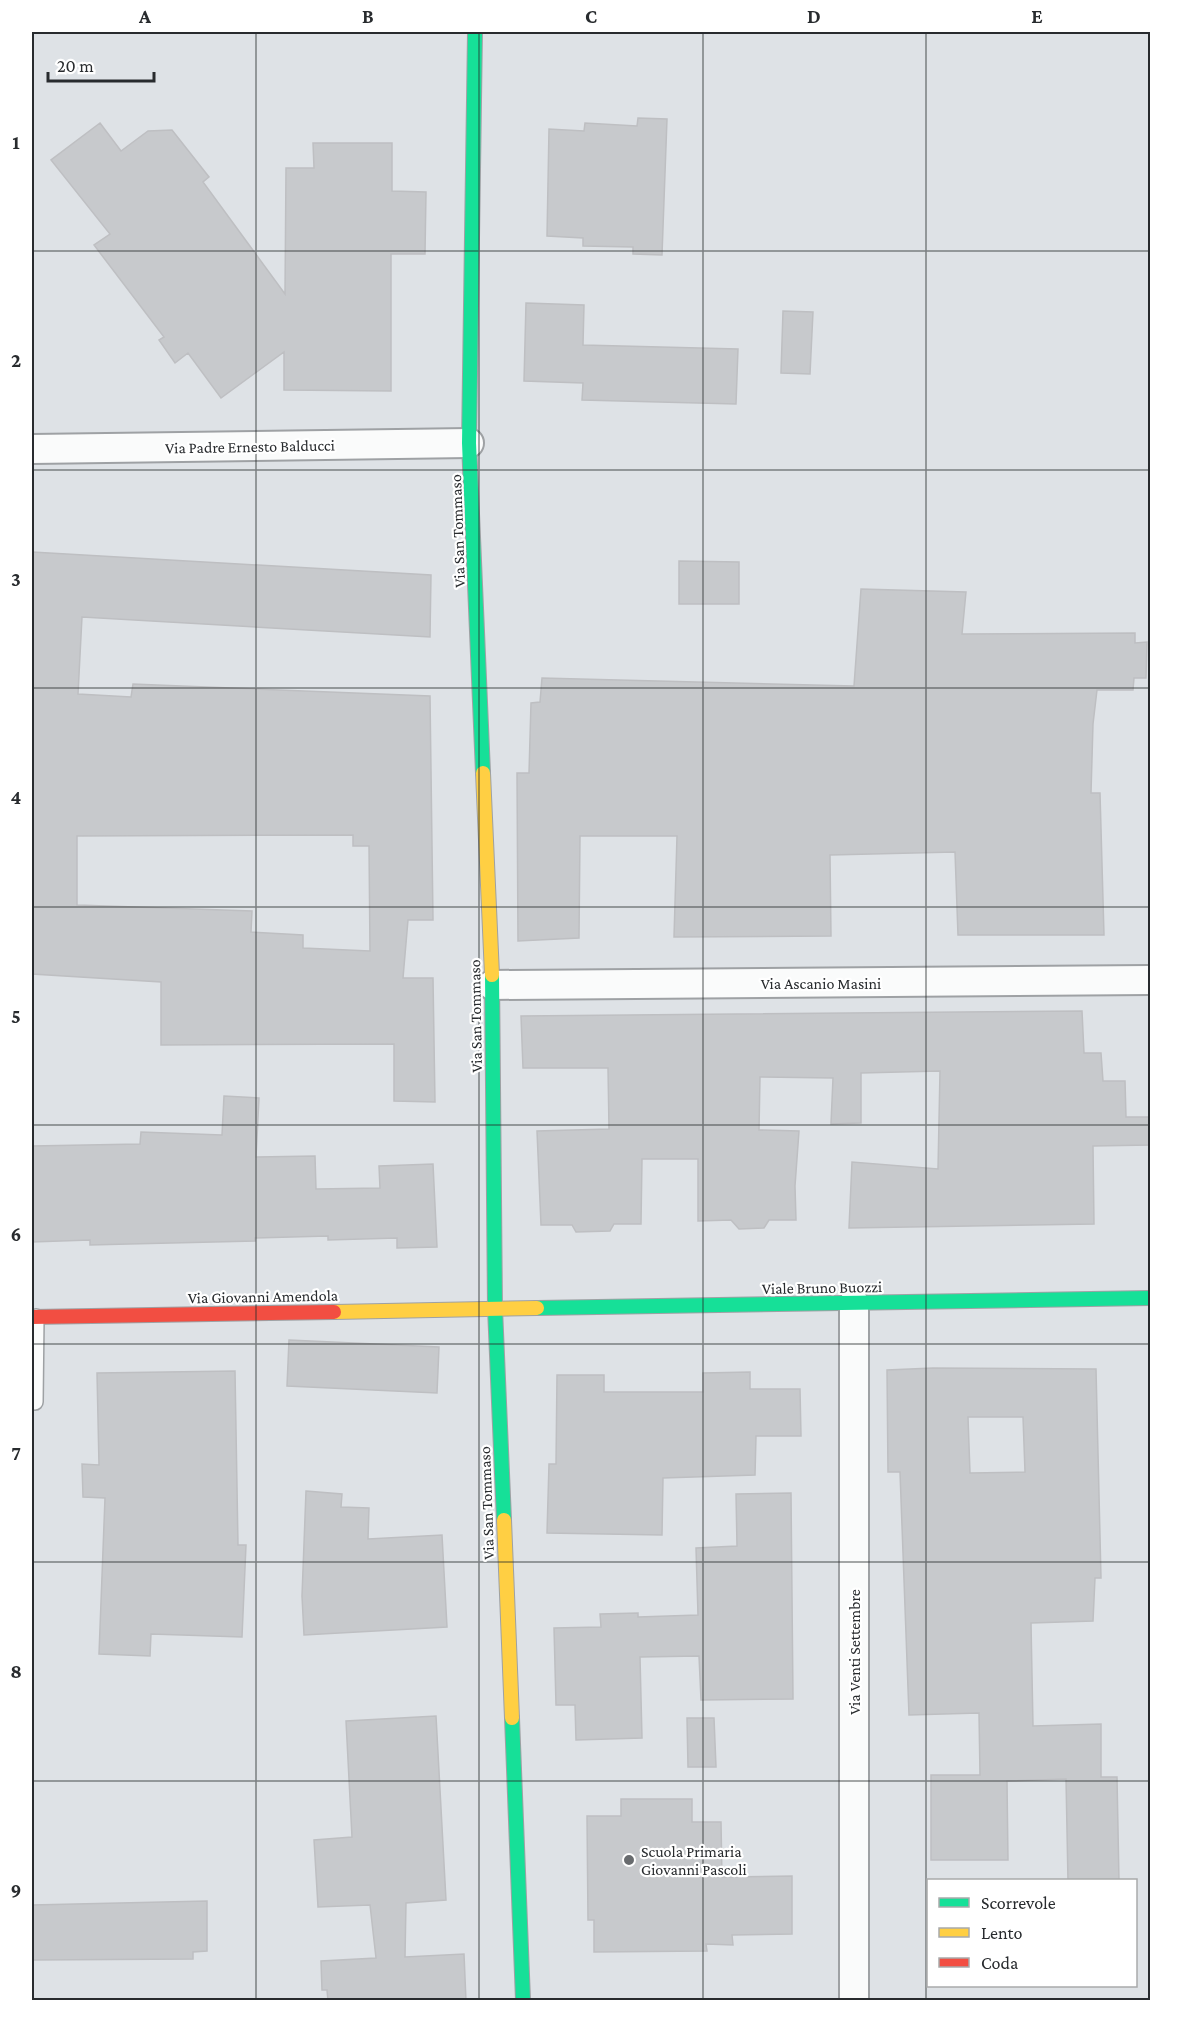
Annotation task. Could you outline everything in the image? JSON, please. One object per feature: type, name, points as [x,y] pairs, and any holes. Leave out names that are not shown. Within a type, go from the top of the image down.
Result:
[{"type":"street","name":"Via San Tommaso","points":[[475,32],[469,443],[492,986],[495,1308],[523,2001]]},
{"type":"street","name":"Via Padre Ernesto Balducci","points":[[32,449],[469,443]]},
{"type":"street","name":"Via Ascanio Masini","points":[[492,986],[1150,980]]},
{"type":"street","name":"Viale Bruno Buozzi","points":[[495,1308],[1150,1298]]},
{"type":"street","name":"Via Venti Settembre","points":[[854,1303],[854,2001]]},
{"type":"street","name":"Via Giovanni Amendola","points":[[34,1317],[495,1308]]},
{"type":"lane","points":[[34,1317],[35,1402]]},
{"type":"building","points":[[638,118],[667,119],[662,255],[633,254],[633,247],[583,246],[583,238],[547,236],[549,129],[584,131],[585,123],[637,126]]},
{"type":"building","points":[[100,123],[121,151],[148,131],[172,130],[209,177],[203,182],[285,294],[286,168],[314,168],[313,143],[392,143],[392,191],[426,192],[425,254],[391,254],[391,391],[284,390],[284,352],[221,398],[188,353],[175,363],[159,340],[164,337],[94,245],[110,234],[51,160]]},
{"type":"building","points":[[526,303],[584,305],[583,345],[738,349],[736,404],[582,400],[583,383],[524,381]]},
{"type":"building","points":[[783,311],[813,312],[810,374],[781,373]]},
{"type":"building","points":[[32,552],[431,575],[430,637],[82,617],[78,694],[131,697],[133,684],[430,696],[433,920],[408,920],[403,978],[433,978],[435,1102],[394,1101],[394,1044],[161,1045],[161,982],[32,974]],"holes":[[[353,835],[353,846],[369,846],[370,951],[303,948],[303,935],[251,932],[252,911],[77,905],[77,836]]]},
{"type":"building","points":[[679,561],[739,562],[739,604],[679,604]]},
{"type":"building","points":[[861,589],[966,592],[962,634],[1135,633],[1135,643],[1147,642],[1146,678],[1134,678],[1133,690],[1097,690],[1093,724],[1091,793],[1100,793],[1104,935],[958,935],[955,852],[830,855],[831,936],[674,937],[677,836],[580,836],[579,938],[518,941],[517,773],[529,773],[531,703],[540,702],[542,678],[854,686]]},
{"type":"building","points":[[1082,1011],[1084,1053],[1101,1053],[1103,1081],[1125,1081],[1126,1117],[1150,1117],[1150,1145],[1093,1146],[1094,1224],[849,1228],[852,1162],[938,1169],[940,1071],[861,1073],[861,1123],[831,1124],[833,1078],[760,1077],[759,1130],[799,1131],[795,1186],[796,1220],[769,1220],[764,1228],[739,1229],[731,1220],[698,1221],[698,1159],[642,1159],[641,1224],[614,1224],[610,1231],[576,1232],[572,1225],[541,1225],[537,1131],[609,1129],[608,1068],[523,1068],[521,1016]]},
{"type":"building","points":[[224,1096],[259,1098],[256,1157],[315,1156],[316,1189],[380,1188],[379,1166],[433,1164],[437,1247],[397,1248],[397,1238],[328,1240],[328,1236],[255,1238],[255,1241],[90,1245],[90,1240],[32,1242],[32,1146],[140,1144],[141,1132],[222,1135]]},
{"type":"building","points":[[289,1340],[439,1347],[437,1393],[287,1386]]},
{"type":"building","points":[[1096,1369],[1101,1578],[1095,1578],[1093,1621],[1031,1623],[1033,1726],[1101,1724],[1101,1777],[1117,1777],[1119,1879],[1068,1879],[1066,1779],[1007,1781],[1008,1860],[931,1860],[931,1775],[980,1775],[979,1713],[909,1715],[900,1472],[888,1472],[887,1370]],"holes":[[[968,1417],[1023,1417],[1025,1472],[970,1473]]]},
{"type":"building","points":[[235,1371],[238,1545],[246,1545],[242,1637],[151,1634],[150,1656],[99,1654],[105,1498],[83,1497],[82,1464],[99,1465],[97,1373]]},
{"type":"building","points":[[750,1372],[750,1389],[800,1389],[801,1436],[756,1436],[755,1475],[663,1478],[662,1535],[547,1533],[549,1464],[556,1464],[557,1375],[604,1375],[604,1392],[703,1392],[703,1373]]},
{"type":"building","points":[[306,1491],[342,1494],[341,1507],[369,1508],[368,1539],[442,1535],[447,1627],[304,1635],[302,1596]]},
{"type":"building","points":[[791,1493],[793,1699],[701,1700],[699,1656],[640,1657],[642,1738],[576,1740],[575,1705],[556,1705],[554,1628],[601,1627],[600,1614],[638,1613],[638,1617],[698,1615],[696,1548],[737,1546],[736,1494]]},
{"type":"building","points":[[436,1716],[446,1900],[406,1903],[405,1957],[464,1954],[466,2001],[328,2001],[327,1990],[322,1990],[321,1961],[376,1958],[370,1905],[318,1907],[314,1840],[352,1837],[346,1721]]},
{"type":"building","points":[[687,1718],[714,1718],[716,1767],[688,1767]]},
{"type":"building","name":"Scuola Primaria Giovanni Pascoli","points":[[621,1799],[692,1799],[692,1822],[721,1822],[722,1877],[792,1876],[792,1934],[732,1935],[733,1945],[706,1944],[707,1951],[594,1952],[594,1920],[588,1920],[587,1816],[621,1816]]},
{"type":"building","points":[[207,1901],[207,1951],[193,1952],[193,1959],[32,1960],[32,1905]]},
{"type":"traffic: fast","points":[[475,32],[469,443],[483,773]]},
{"type":"traffic: fast","points":[[492,975],[495,1308],[504,1520]]},
{"type":"traffic: fast","points":[[537,1308],[1150,1298]]},
{"type":"traffic: fast","points":[[512,1718],[523,2000]]},
{"type":"traffic: slow","points":[[483,773],[492,975]]},
{"type":"traffic: slow","points":[[334,1312],[537,1308]]},
{"type":"traffic: slow","points":[[504,1520],[512,1718]]},
{"type":"traffic: jam","points":[[32,1317],[334,1312]]},
{"type":"place","name":"Scuola Primaria Giovanni Pascoli","points":[[629,1860]]}]
